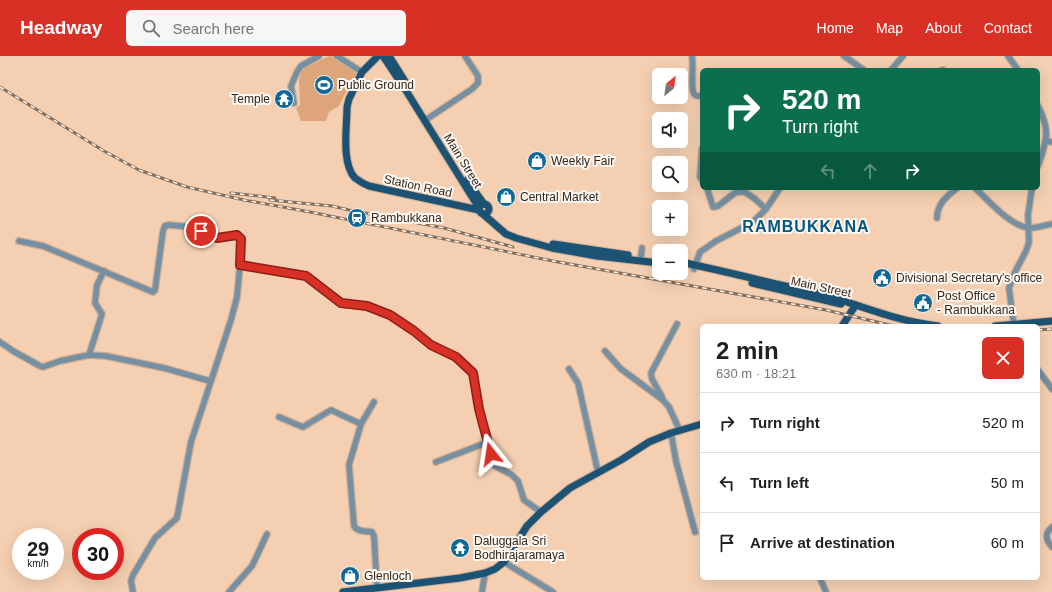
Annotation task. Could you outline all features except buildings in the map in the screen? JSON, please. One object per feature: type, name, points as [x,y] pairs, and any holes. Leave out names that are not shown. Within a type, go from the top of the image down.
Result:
[{"type":"main road","points":[[362,72],[378,56]]},
{"type":"main road","points":[[383,56],[427,123]]},
{"type":"main road","points":[[389,56],[415,96],[427,123]]},
{"type":"main road","name":"Station Road","points":[[362,72],[349,99],[347,107],[347,162],[356,178],[369,186],[379,189],[483,209]]},
{"type":"main road","name":"Main Street","points":[[427,123],[458,167],[483,209],[495,224],[509,236],[552,248],[597,256],[652,262]]},
{"type":"main road","name":"Main Street","points":[[533,242],[652,257]]},
{"type":"main road","name":"Main Street","points":[[688,265],[694,267]]},
{"type":"main road","name":"Main Street","points":[[688,267],[832,297],[855,306],[924,324]]},
{"type":"main road","points":[[843,324],[855,306]]},
{"type":"main road","points":[[1023,324],[1052,321]]},
{"type":"main road","points":[[343,592],[460,578],[485,573],[495,569],[504,562],[527,526],[541,512],[570,488],[621,460],[648,442],[671,433],[700,425]]},
{"type":"street","points":[[294,103],[291,86],[297,72],[301,66],[319,56]]},
{"type":"street","points":[[337,56],[362,72]]},
{"type":"street","points":[[427,123],[478,83],[478,76],[465,56]]},
{"type":"street","points":[[692,56],[694,69],[692,86],[694,94],[696,96],[700,96]]},
{"type":"street","points":[[844,56],[861,68]]},
{"type":"street","points":[[893,68],[903,56]]},
{"type":"street","points":[[1008,56],[1017,68]]},
{"type":"street","points":[[1040,110],[1049,141],[1040,161]]},
{"type":"street","points":[[708,190],[713,207],[718,206],[736,192],[745,192],[755,198],[766,209]]},
{"type":"street","points":[[694,267],[700,252],[716,241],[753,222],[766,209],[779,190]]},
{"type":"street","points":[[937,218],[939,206],[955,190]]},
{"type":"street","points":[[977,190],[1007,217],[1020,226],[1028,228],[1052,224]]},
{"type":"street","points":[[1013,324],[1009,288],[1029,242],[1028,215],[1032,190]]},
{"type":"street","points":[[19,241],[43,246],[152,292],[155,290],[163,231],[165,226],[192,227],[209,236],[217,238],[237,235],[241,239],[237,296],[231,320],[191,442],[177,518],[156,538],[133,575],[131,581],[134,592]]},
{"type":"street","points":[[641,256],[642,248]]},
{"type":"street","points":[[240,265],[306,276],[341,303],[367,306],[390,315],[414,331],[431,345],[456,357],[473,373],[479,409],[495,466],[512,475],[518,481],[524,500],[541,512]]},
{"type":"street","points":[[89,355],[102,314],[95,303],[97,285],[104,271]]},
{"type":"street","points":[[677,324],[651,373],[652,379],[663,400],[669,407],[680,431]]},
{"type":"street","points":[[0,342],[13,351],[44,367],[60,361],[89,355],[106,356],[164,368],[210,381]]},
{"type":"street","points":[[605,351],[621,369],[663,400]]},
{"type":"street","points":[[569,369],[578,383],[598,472]]},
{"type":"street","points":[[1040,373],[1052,389]]},
{"type":"street","points":[[374,402],[361,424],[349,465],[354,526],[358,530],[372,532],[374,536],[377,588]]},
{"type":"street","points":[[279,418],[303,427],[330,410],[361,424]]},
{"type":"street","points":[[671,433],[676,461],[695,532]]},
{"type":"street","points":[[436,462],[488,442]]},
{"type":"street","points":[[1052,527],[1046,535],[1047,540],[1052,547]]},
{"type":"street","points":[[230,592],[252,566],[267,534]]},
{"type":"street","points":[[504,562],[552,592]]},
{"type":"street","points":[[482,592],[485,573]]},
{"type":"street","points":[[821,580],[826,592]]},
{"type":"shaded area","name":"Public Ground","points":[[329,56],[335,57],[358,72],[339,106],[329,112],[326,121],[301,121],[296,108],[300,105],[299,80],[302,69]]},
{"type":"railway","points":[[0,87],[104,151],[139,170],[187,187],[244,200],[553,261],[826,310],[886,324]]},
{"type":"railway","points":[[231,193],[275,198]]},
{"type":"railway","points":[[270,200],[332,206],[444,228],[513,247]]},
{"type":"railway","points":[[1040,330],[1052,329]]},
{"type":"place","name":"Public Ground","points":[[324,85]]},
{"type":"place","name":"Temple","points":[[284,99]]},
{"type":"place","name":"Weekly Fair","points":[[537,161]]},
{"type":"place","name":"Central Market","points":[[506,197]]},
{"type":"place","name":"Rambukkana","points":[[357,218]]},
{"type":"place","name":"Divisional Secretary's office","points":[[882,278]]},
{"type":"place","name":"Post Office - Rambukkana","points":[[923,303]]},
{"type":"place","name":"Daluggala Sri Bodhirajaramaya","points":[[460,548]]},
{"type":"place","name":"Glenloch","points":[[350,576]]},
{"type":"district","name":"RAMBUKKANA","points":[[806,226]]},
{"type":"route","points":[[201,231],[209,236],[217,238],[237,235],[241,239],[240,265],[306,276],[341,303],[367,306],[390,315],[414,331],[431,345],[456,357],[473,373],[479,409],[491,454]]}]
